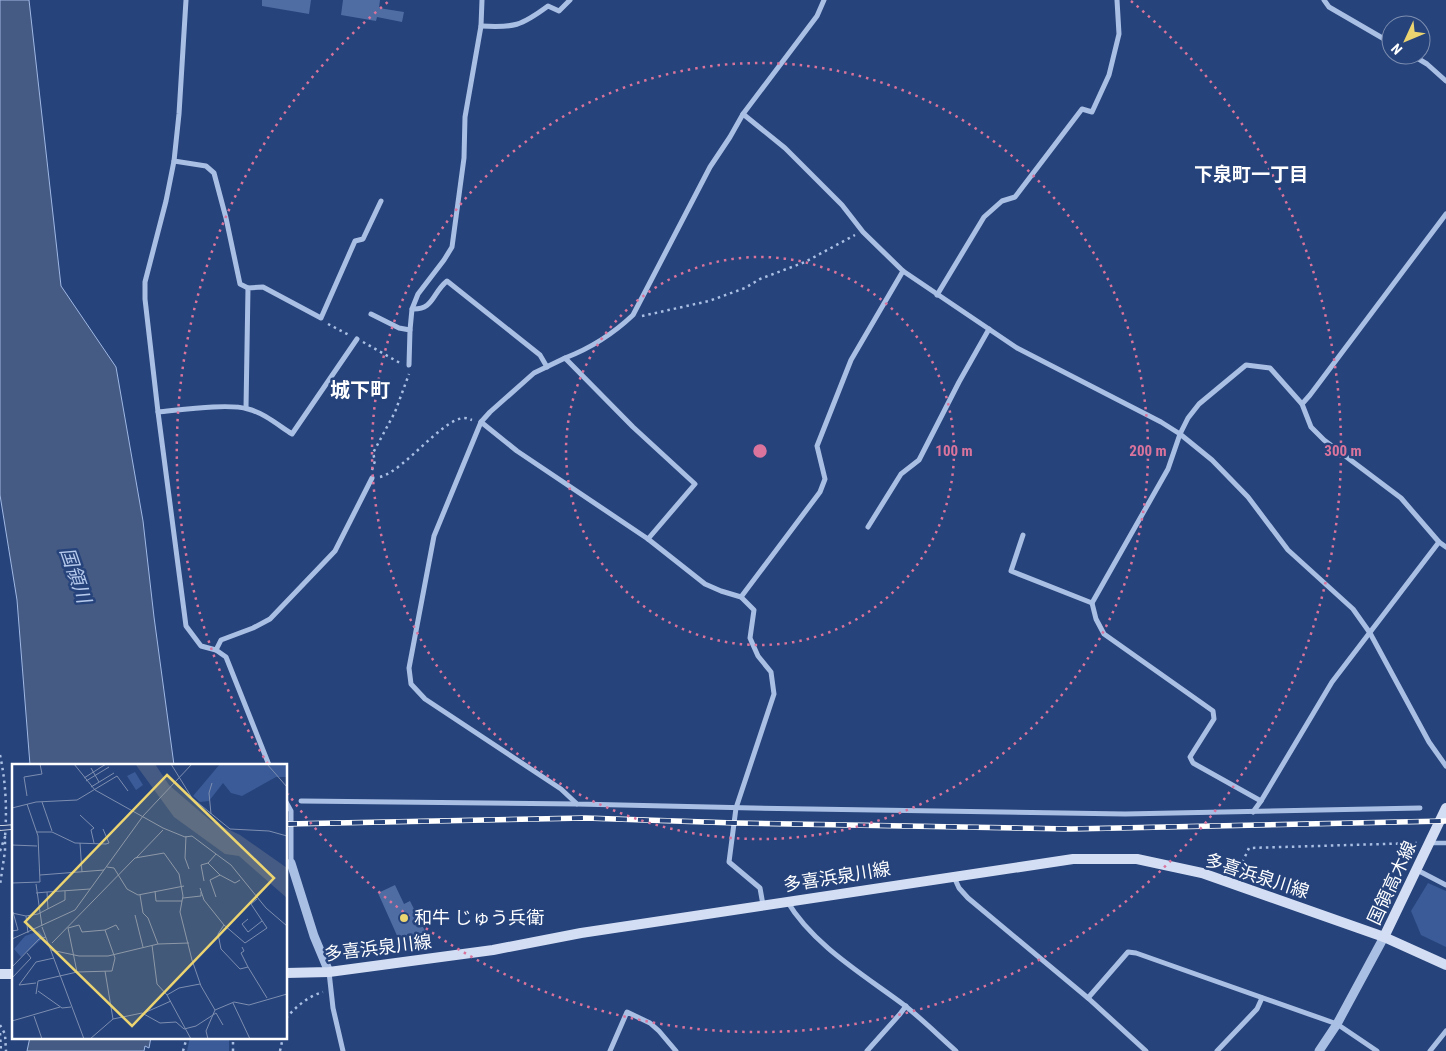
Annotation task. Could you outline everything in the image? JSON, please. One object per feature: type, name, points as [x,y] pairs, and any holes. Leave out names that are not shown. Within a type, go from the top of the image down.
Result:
[{"type":"main road","name":"国領高木線","points":[[1446,808],[1384,937],[1446,965]]},
{"type":"main road","name":"多喜浜泉川線","points":[[288,973],[329,972],[493,950],[581,933],[1072,859],[1137,860],[1202,873],[1384,937]]},
{"type":"street","points":[[186,0],[179,114],[174,160],[166,201],[145,282],[145,299],[186,626],[201,646],[216,650],[226,657],[269,764]]},
{"type":"street","points":[[409,366],[412,309],[418,294],[452,247],[464,158],[465,116],[481,26],[482,0]]},
{"type":"street","points":[[481,26],[500,27],[517,25],[532,18],[548,6],[559,11],[570,0]]},
{"type":"street","points":[[577,804],[561,789],[425,698],[411,684],[409,668],[434,536],[480,422],[534,373],[586,350],[621,327],[633,315],[710,167],[744,114],[817,16],[824,0]]},
{"type":"street","points":[[938,294],[984,217],[1002,202],[1015,197],[1082,109],[1092,112],[1108,75],[1119,34],[1117,0]]},
{"type":"street","points":[[1324,0],[1329,7],[1342,16],[1381,37]]},
{"type":"street","points":[[1428,65],[1446,82]]},
{"type":"street","points":[[744,114],[785,148],[842,205],[863,232],[903,270],[1018,348],[1131,406],[1180,434],[1212,460],[1248,497],[1288,550],[1354,609],[1370,633],[1429,742],[1446,766]]},
{"type":"street","points":[[174,160],[206,166],[214,173],[240,284],[248,288],[264,287],[321,318],[355,241],[363,239],[381,201]]},
{"type":"street","points":[[1302,404],[1446,214]]},
{"type":"street","points":[[741,597],[820,492],[825,479],[817,446],[851,360],[903,270]]},
{"type":"street","points":[[412,309],[421,309],[429,305],[440,286],[447,281],[540,355],[547,367]]},
{"type":"street","points":[[246,408],[248,288]]},
{"type":"street","points":[[371,314],[399,328],[410,330]]},
{"type":"street","points":[[868,528],[900,474],[918,460],[988,329]]},
{"type":"street","points":[[158,412],[230,407],[246,408],[262,414],[292,434],[357,339]]},
{"type":"street","points":[[565,358],[633,427],[695,484],[648,539]]},
{"type":"street","points":[[1261,801],[1193,763],[1190,757],[1214,719],[1213,711],[1104,634],[1096,619],[1092,603],[1168,469],[1180,434],[1188,418],[1199,404],[1246,366],[1270,368],[1302,404],[1311,427],[1324,440],[1401,498],[1439,542],[1446,547]]},
{"type":"street","points":[[480,422],[517,451],[648,539],[705,584],[722,592],[741,597],[754,610],[750,638],[758,656],[771,672],[774,694],[736,808],[729,862],[760,888],[764,905]]},
{"type":"street","points":[[216,650],[221,640],[253,628],[270,619],[335,551],[372,478]]},
{"type":"street","points":[[1023,536],[1011,571],[1092,603]]},
{"type":"street","points":[[1253,812],[1332,682],[1439,542]]},
{"type":"street","points":[[301,801],[1125,814],[1420,808]]},
{"type":"street","points":[[288,806],[291,811],[291,863],[314,936],[329,972],[330,990],[343,1051]]},
{"type":"street","points":[[1428,843],[1446,843]]},
{"type":"street","points":[[1417,870],[1446,885]]},
{"type":"street","points":[[953,877],[959,888],[968,898],[1088,998],[1146,1051]]},
{"type":"street","points":[[786,901],[795,916],[813,934],[855,969],[906,1006],[956,1051]]},
{"type":"street","points":[[1319,1051],[1337,1024],[1384,937]]},
{"type":"street","points":[[1088,998],[1128,952],[1136,953],[1337,1024],[1377,1051]]},
{"type":"street","points":[[1218,1051],[1257,1009],[1262,998]]},
{"type":"street","points":[[867,1051],[906,1006]]},
{"type":"street","points":[[610,1051],[627,1012],[650,1023],[676,1051]]},
{"type":"street","points":[[1430,1051],[1446,1031]]},
{"type":"path","points":[[633,315],[642,316],[709,301],[745,288],[805,262],[863,232]]},
{"type":"path","points":[[409,366],[409,374],[402,395],[373,453],[375,461],[372,478],[382,477],[396,468],[452,422],[464,418],[480,422]]},
{"type":"path","points":[[0,755],[5,779],[6,818],[5,851],[0,885]]},
{"type":"path","points":[[0,851],[5,838]]},
{"type":"path","points":[[1233,883],[1248,848],[1428,843]]},
{"type":"path","points":[[288,1016],[306,1000],[330,990]]},
{"type":"path","points":[[0,1025],[4,1034],[6,1051]]},
{"type":"path","points":[[0,1033],[1,1051]]},
{"type":"path","points":[[183,1051],[187,1038]]},
{"type":"path","points":[[233,1038],[233,1051]]},
{"type":"path","points":[[280,1051],[283,1038]]},
{"type":"shaded area","points":[[1428,883],[1446,891],[1446,947],[1421,935],[1411,911]]},
{"type":"shaded area","points":[[190,1038],[229,1038],[229,1051],[187,1051]]},
{"type":"water","name":"国領川","points":[[0,0],[29,0],[61,286],[116,367],[143,521],[174,764],[30,764],[17,600],[0,495]]},
{"type":"water","points":[[30,1038],[151,1038],[149,1048],[145,1046],[144,1051],[27,1051]]},
{"type":"building","points":[[262,0],[311,0],[309,14],[262,6]]},
{"type":"building","points":[[343,0],[380,0],[379,8],[404,12],[402,22],[377,17],[376,21],[341,15]]},
{"type":"building","name":"和牛 じゅう兵衛","points":[[395,885],[404,904],[410,901],[426,933],[412,939],[410,935],[399,940],[378,893]]},
{"type":"railway","points":[[288,824],[585,818],[735,823],[1071,829],[1446,821]]},
{"type":"railway","points":[[0,828],[12,827]]},
{"type":"place","name":"和牛 じゅう兵衛","points":[[404,918]]},
{"type":"district","name":"下泉町一丁目","points":[[1251,174]]},
{"type":"district","name":"城下町","points":[[360,390]]}]
